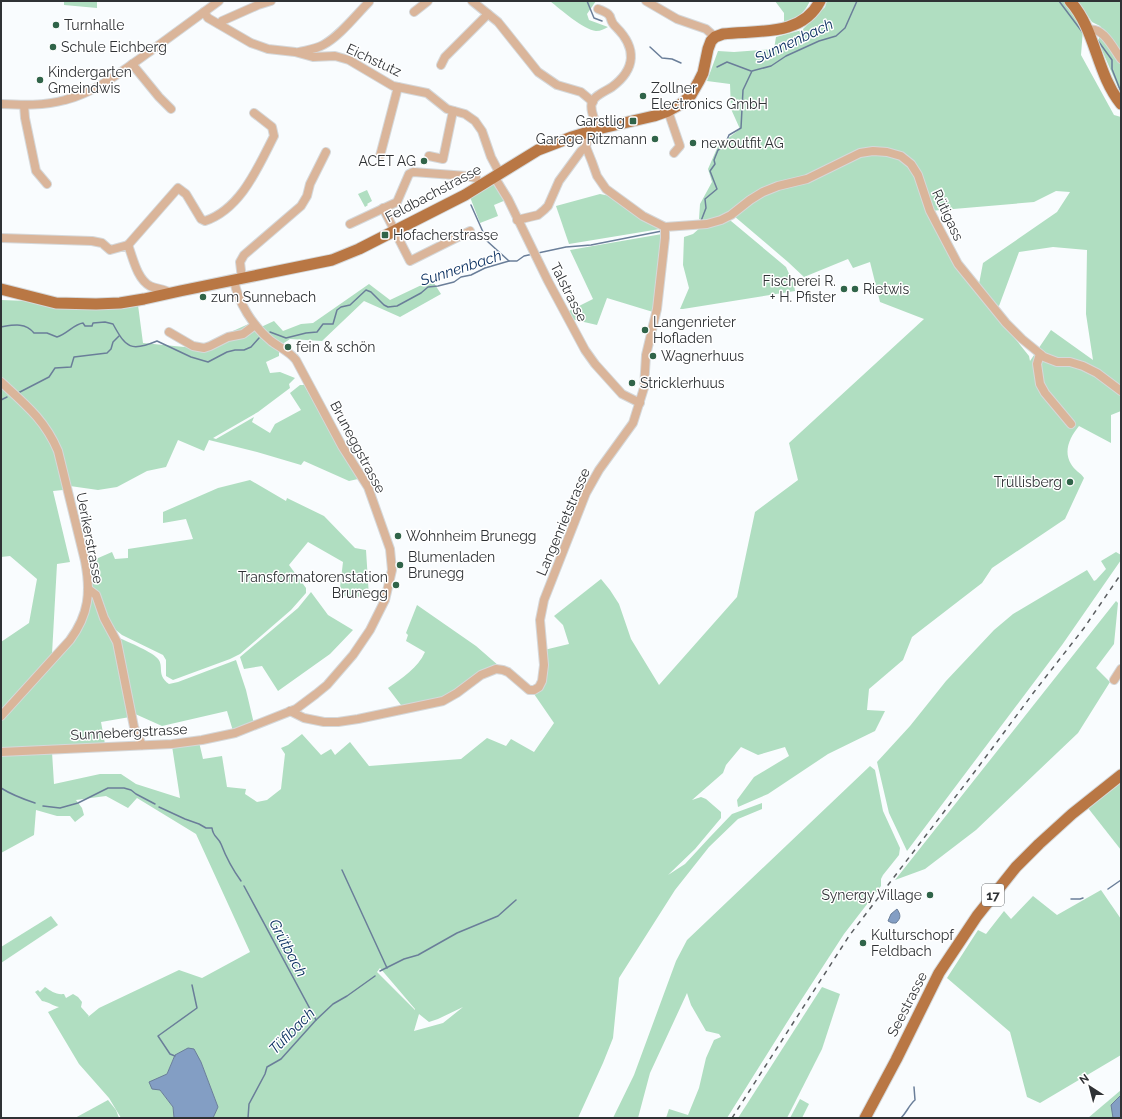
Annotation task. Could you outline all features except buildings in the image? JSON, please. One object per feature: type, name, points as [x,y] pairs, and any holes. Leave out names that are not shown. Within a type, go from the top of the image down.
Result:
[{"type":"main road","points":[[715,37],[723,34],[779,30],[795,25],[808,18],[820,1]]},
{"type":"main road","points":[[1070,1],[1088,30],[1105,77],[1121,104]]},
{"type":"main road","name":"Feldbachstrasse","points":[[1,289],[50,302],[76,304],[120,303],[148,299],[332,260],[359,249],[465,195],[538,150],[598,129],[649,118],[668,112],[686,100],[695,88],[703,73],[709,45],[715,37]]},
{"type":"main road","name":"Seestrasse","points":[[865,1118],[896,1060],[939,973],[977,916],[1016,867],[1039,844],[1072,814],[1121,775]]},
{"type":"street","points":[[1,104],[24,105],[56,102],[76,96],[111,78],[219,1]]},
{"type":"street","points":[[219,24],[222,21],[258,5],[271,1]]},
{"type":"street","points":[[414,12],[428,1]]},
{"type":"street","points":[[472,1],[498,22],[538,72],[557,85],[581,92],[593,102]]},
{"type":"street","points":[[646,1],[677,19],[706,30],[715,37]]},
{"type":"street","points":[[295,52],[309,50],[324,45],[335,37],[369,2]]},
{"type":"street","points":[[598,9],[610,14],[615,26],[624,35],[628,42],[632,60],[629,68],[622,78],[598,96],[593,102],[592,108],[598,129]]},
{"type":"street","name":"Eichstutz","points":[[204,12],[208,18],[251,43],[268,49],[313,56],[335,56],[348,60],[385,81],[398,87],[427,93],[447,109],[465,114],[479,126],[485,136],[497,176]]},
{"type":"street","points":[[441,65],[445,57],[488,14]]},
{"type":"street","points":[[1088,30],[1097,30],[1102,33],[1121,59]]},
{"type":"street","points":[[132,64],[159,97],[171,109]]},
{"type":"street","points":[[380,156],[398,87]]},
{"type":"street","points":[[24,105],[25,118],[36,171],[47,184]]},
{"type":"street","points":[[429,156],[443,159],[453,111]]},
{"type":"street","points":[[668,112],[680,146],[674,153]]},
{"type":"street","points":[[1,238],[92,241],[102,243],[110,250],[128,245],[178,188],[186,194],[202,219],[206,221],[215,218],[237,200],[274,136],[272,127],[254,113]]},
{"type":"street","points":[[585,133],[587,141],[586,147],[598,176],[606,189],[643,216],[665,227]]},
{"type":"street","points":[[518,220],[538,214],[548,206],[559,181],[581,151],[586,147]]},
{"type":"street","name":"Rütigass","points":[[665,227],[707,224],[721,220],[731,215],[763,192],[778,186],[807,179],[860,153],[882,151],[901,156],[909,161],[915,170],[930,211],[960,267],[1006,323],[1040,354],[1057,362],[1070,362],[1083,366],[1098,373],[1121,391]]},
{"type":"street","name":"Bruneggstrasse","points":[[290,712],[311,698],[330,682],[348,662],[363,641],[385,600],[391,575],[392,560],[388,540],[368,487],[340,441],[297,363],[293,357],[266,337],[255,325],[239,297],[238,280],[240,262],[244,255],[300,206],[307,196],[310,184],[326,152]]},
{"type":"street","points":[[350,224],[397,202],[409,174],[413,172],[476,178]]},
{"type":"street","name":"Talstrasse","points":[[497,176],[535,254],[588,356],[623,395],[640,403]]},
{"type":"street","points":[[383,208],[410,261],[470,231]]},
{"type":"street","name":"Langenrietstrasse","points":[[290,712],[304,718],[324,722],[352,720],[442,701],[457,693],[486,672],[496,669],[503,670],[527,689],[532,691],[540,685],[543,673],[544,657],[540,620],[544,600],[591,484],[599,470],[632,424],[640,403],[645,384],[646,355],[657,309],[665,227]]},
{"type":"street","points":[[128,245],[138,271],[143,279],[150,285],[171,293]]},
{"type":"street","points":[[169,332],[193,346],[204,348],[228,337],[243,334],[255,325]]},
{"type":"street","points":[[1040,354],[1038,364],[1040,384],[1071,424]]},
{"type":"street","points":[[1038,364],[1042,366],[1057,362]]},
{"type":"street","name":"Uerikerstrasse","points":[[1,382],[38,417],[47,429],[58,451],[88,578],[85,609],[77,630],[1,716]]},
{"type":"street","points":[[88,589],[96,595],[104,618],[117,642],[135,729],[142,746]]},
{"type":"street","points":[[1114,680],[1121,669]]},
{"type":"street","name":"Sunnebergstrasse","points":[[1,752],[142,746],[188,742],[246,729],[290,712]]},
{"type":"green space","points":[[64,1],[97,1],[97,8],[64,5]]},
{"type":"green space","points":[[550,1],[596,1],[587,14],[589,20],[608,27],[599,31],[591,30],[572,19]]},
{"type":"green space","points":[[775,1],[810,1],[800,15],[784,22],[784,13]]},
{"type":"green space","points":[[827,1],[1063,1],[1083,29],[1081,55],[1114,115],[1121,117],[1121,411],[1111,415],[1111,443],[1079,426],[1070,439],[1068,449],[1069,459],[1072,466],[1084,478],[1065,519],[992,568],[982,583],[912,637],[903,660],[869,689],[867,710],[885,711],[875,731],[828,754],[768,794],[738,807],[737,800],[754,777],[789,756],[785,747],[758,755],[741,747],[726,765],[723,773],[692,800],[701,797],[706,799],[721,812],[721,818],[695,849],[668,875],[685,864],[732,814],[762,803],[762,809],[738,819],[709,847],[675,890],[619,978],[613,1038],[578,1118],[213,1118],[218,1107],[201,1062],[175,1055],[160,1090],[173,1107],[174,1118],[121,1118],[109,1098],[79,1064],[48,1012],[59,1007],[42,1001],[35,992],[38,990],[40,992],[45,987],[56,993],[64,994],[66,998],[73,994],[82,1002],[81,1007],[89,1016],[88,1017],[99,1008],[179,970],[202,978],[250,952],[196,834],[137,798],[128,808],[106,796],[76,800],[82,808],[84,815],[75,822],[70,816],[57,816],[36,810],[34,835],[1,853],[1,754],[52,752],[54,784],[100,774],[121,774],[136,784],[180,798],[172,746],[199,742],[203,759],[222,756],[227,787],[246,789],[245,794],[257,802],[267,800],[281,789],[285,754],[281,748],[288,745],[302,734],[321,755],[331,749],[335,755],[350,742],[369,766],[461,759],[487,738],[506,746],[511,739],[534,752],[554,723],[532,691],[537,688],[544,650],[569,644],[563,625],[554,616],[601,579],[619,604],[631,639],[659,685],[737,597],[755,512],[798,480],[789,443],[924,319],[880,302],[870,262],[853,268],[848,259],[804,277],[734,216],[757,197],[738,210],[718,219],[708,221],[699,219],[700,204],[712,182],[708,169],[718,146],[740,129],[731,109],[730,84],[707,81],[718,51],[734,52],[774,49],[776,37],[802,30],[825,7]],"holes":[[[819,172],[760,196],[780,184]],[[1056,191],[1070,192],[1057,212],[983,263],[979,284],[958,268],[930,211],[1034,202]],[[1053,247],[1087,250],[1086,314],[1093,360],[1051,330],[1030,361],[1029,356],[985,301],[999,306],[1019,252]],[[380,968],[415,1009],[415,1010],[377,972]],[[463,1007],[443,1023],[414,1031],[419,1014],[429,1022]]]},
{"type":"green space","points":[[1078,1],[1121,1],[1121,55],[1100,26],[1092,22]]},
{"type":"green space","points":[[1100,35],[1121,62],[1121,94],[1098,41]]},
{"type":"green space","points":[[491,184],[496,185],[506,200],[494,205],[498,216],[480,223],[470,197]]},
{"type":"green space","points":[[367,190],[372,201],[365,207],[358,194]]},
{"type":"green space","points":[[600,194],[610,196],[660,229],[569,244],[556,206]]},
{"type":"green space","points":[[727,220],[731,221],[786,267],[795,291],[680,309],[689,288],[683,265],[684,237],[693,234],[701,227]]},
{"type":"green space","points":[[662,234],[653,312],[607,298],[597,325],[571,319],[567,312],[593,299],[570,250]]},
{"type":"green space","points":[[432,280],[441,294],[400,317],[364,301],[322,341],[290,339],[281,345],[261,327],[274,321],[283,331],[301,324],[313,323],[369,284],[390,300]]},
{"type":"green space","points":[[1,300],[28,301],[59,307],[111,309],[138,305],[143,343],[195,348],[253,322],[279,347],[279,356],[266,362],[270,373],[280,372],[295,378],[289,384],[290,388],[258,412],[213,438],[216,439],[254,417],[252,422],[270,433],[275,424],[301,410],[290,393],[300,385],[304,385],[358,479],[349,481],[304,461],[301,465],[209,440],[204,451],[178,440],[166,467],[147,471],[117,487],[98,490],[70,486],[63,490],[53,491],[70,562],[57,564],[52,654],[1,709],[1,642],[29,623],[37,579],[10,556],[1,557],[1,387],[39,424],[53,447],[42,417],[1,378]]},
{"type":"green space","points":[[250,480],[286,501],[287,498],[324,516],[355,548],[366,550],[369,597],[339,596],[343,562],[308,542],[289,565],[306,588],[306,593],[291,610],[240,654],[173,680],[166,676],[166,660],[163,655],[122,635],[111,626],[91,583],[89,562],[112,552],[115,559],[128,558],[128,549],[193,539],[186,519],[163,523],[163,512],[218,488]]},
{"type":"green space","points":[[1116,552],[1121,555],[1121,560],[1062,645],[907,851],[889,813],[877,762],[910,726],[946,681],[994,630],[1013,614],[1087,570],[1094,581],[1096,580],[1106,569],[1101,561]]},
{"type":"green space","points":[[311,592],[328,615],[353,630],[330,654],[278,691],[262,666],[244,669],[240,657],[298,608]]},
{"type":"green space","points":[[91,595],[94,597],[116,647],[130,717],[101,722],[105,744],[1,750],[1,721],[79,631]]},
{"type":"green space","points":[[1116,601],[1118,603],[1114,644],[1096,668],[1110,682],[1078,733],[976,830],[925,869],[895,880]]},
{"type":"green space","points":[[417,605],[476,646],[499,666],[457,693],[404,709],[388,688],[414,668],[425,652],[406,641],[408,635],[406,633]]},
{"type":"green space","points":[[117,637],[156,657],[160,663],[162,677],[169,684],[236,660],[246,690],[254,724],[233,731],[227,711],[162,726],[133,713]]},
{"type":"green space","points":[[870,766],[875,770],[883,811],[900,848],[899,855],[883,875],[881,879],[881,886],[844,934],[727,1118],[666,1118],[669,1109],[688,1115],[699,1088],[706,1058],[714,1040],[721,1037],[719,1034],[706,1031],[691,1005],[687,993],[650,1073],[638,1118],[613,1118],[634,1075],[676,961],[687,940]]},
{"type":"green space","points":[[1121,783],[1121,850],[1088,808]]},
{"type":"green space","points":[[1101,890],[1121,919],[1121,1055],[1040,1103],[1027,1097],[1010,1032],[947,978],[978,930],[986,934],[1004,911],[1011,919],[1033,896],[1057,915]]},
{"type":"green space","points":[[51,916],[58,925],[1,963],[1,947]]},
{"type":"green space","points":[[822,987],[840,994],[822,1049],[787,1118],[738,1118]]},
{"type":"green space","points":[[1121,1090],[1121,1101],[1115,1118],[1088,1118]]},
{"type":"green space","points":[[800,1099],[809,1104],[802,1118],[790,1118]]},
{"type":"green space","points":[[108,1100],[116,1110],[119,1118],[75,1118]]},
{"type":"water","points":[[897,909],[900,916],[898,921],[896,923],[892,923],[888,921],[891,914]]},
{"type":"water","points":[[188,1048],[194,1049],[201,1062],[218,1107],[213,1118],[174,1118],[173,1107],[160,1090],[152,1089],[149,1082],[167,1074],[175,1055]]},
{"type":"water","points":[[1121,1095],[1121,1118],[1113,1118],[1111,1105]]},
{"type":"waterway","points":[[587,1],[594,18],[602,21]]},
{"type":"waterway","name":"Sunnenbach","points":[[701,221],[706,208],[705,199],[717,189],[710,171],[715,164],[714,160],[718,150],[724,147],[729,135],[741,128],[743,90],[752,71],[771,66],[786,56],[819,41],[836,36],[845,28],[857,1]]},
{"type":"waterway","points":[[1059,1],[1083,33]]},
{"type":"waterway","points":[[1096,38],[1112,60],[1112,69],[1121,92]]},
{"type":"waterway","points":[[650,47],[662,58],[672,59],[681,63]]},
{"type":"waterway","points":[[717,67],[727,62],[751,71]]},
{"type":"waterway","points":[[471,205],[487,241],[509,261]]},
{"type":"waterway","name":"Sunnenbach","points":[[538,253],[566,247],[591,245],[662,231]]},
{"type":"waterway","name":"Sunnenbach","points":[[270,332],[286,338],[317,332],[323,324],[333,324],[337,310],[341,307],[350,305],[366,290],[371,292],[384,305],[388,307],[397,306],[421,293],[428,287],[454,282],[461,277],[471,275],[485,268],[509,261],[517,261],[524,256],[533,254]]},
{"type":"waterway","name":"Sunnenbach","points":[[1,327],[19,325],[27,327],[34,333],[47,333],[57,337],[73,327],[83,323],[85,326],[92,326],[93,323],[105,322],[113,324],[122,338],[130,346],[141,346],[157,341],[191,357],[208,362],[227,352],[244,350],[251,347],[259,338]]},
{"type":"waterway","points":[[18,393],[49,377],[55,368],[71,367],[74,357],[107,353],[111,349],[113,342],[119,336]]},
{"type":"waterway","points":[[1,400],[7,397]]},
{"type":"waterway","name":"Grütbach","points":[[1,788],[18,797],[35,803]]},
{"type":"waterway","name":"Grütbach","points":[[43,806],[60,808],[78,803],[108,788],[124,788],[131,790],[155,804]]},
{"type":"waterway","name":"Grütbach","points":[[159,807],[206,828],[212,828],[213,833],[220,842],[241,881]]},
{"type":"waterway","points":[[342,870],[387,968]]},
{"type":"waterway","points":[[1108,889],[1121,880]]},
{"type":"waterway","name":"Grütbach","points":[[244,886],[316,1020]]},
{"type":"waterway","points":[[1071,899],[1083,898]]},
{"type":"waterway","name":"Tüfibach","points":[[380,971],[404,959],[418,955],[457,933],[498,916],[516,900]]},
{"type":"waterway","name":"Tüfibach","points":[[248,1118],[249,1104],[265,1074],[267,1067],[281,1059],[316,1020],[333,1004],[375,976]]},
{"type":"waterway","points":[[175,1056],[170,1054],[158,1036],[197,1008],[192,985]]},
{"type":"waterway","points":[[901,1118],[915,1100],[914,1087]]},
{"type":"railway","points":[[732,1118],[849,936],[1084,628],[1121,574]]},
{"type":"place","name":"Turnhalle","points":[[56,25]]},
{"type":"place","name":"Schule Eichberg","points":[[53,47]]},
{"type":"place","name":"Kindergarten Gmeindwis","points":[[40,80]]},
{"type":"place","name":"Zollner Electronics GmbH","points":[[643,96]]},
{"type":"place","name":"Garstlig","points":[[633,121]]},
{"type":"place","name":"Garage Ritzmann","points":[[655,139]]},
{"type":"place","name":"newoutfit AG","points":[[693,143]]},
{"type":"place","name":"ACET AG","points":[[424,161]]},
{"type":"place","name":"Hofacherstrasse","points":[[385,235]]},
{"type":"place","name":"Fischerei R. + H. Pfister","points":[[844,289]]},
{"type":"place","name":"Rietwis","points":[[855,289]]},
{"type":"place","name":"zum Sunnebach","points":[[203,297]]},
{"type":"place","name":"Langenrieter Hofladen","points":[[645,330]]},
{"type":"place","name":"fein & schön","points":[[288,347]]},
{"type":"place","name":"Wagnerhuus","points":[[653,356]]},
{"type":"place","name":"Stricklerhuus","points":[[632,383]]},
{"type":"place","name":"Trüllisberg","points":[[1070,482]]},
{"type":"place","name":"Wohnheim Brunegg","points":[[398,536]]},
{"type":"place","name":"Blumenladen Brunegg","points":[[400,565]]},
{"type":"place","name":"Transformatorenstation Brunegg","points":[[396,585]]},
{"type":"place","name":"Synergy Village","points":[[930,895]]},
{"type":"place","name":"Kulturschopf Feldbach","points":[[863,943]]}]
